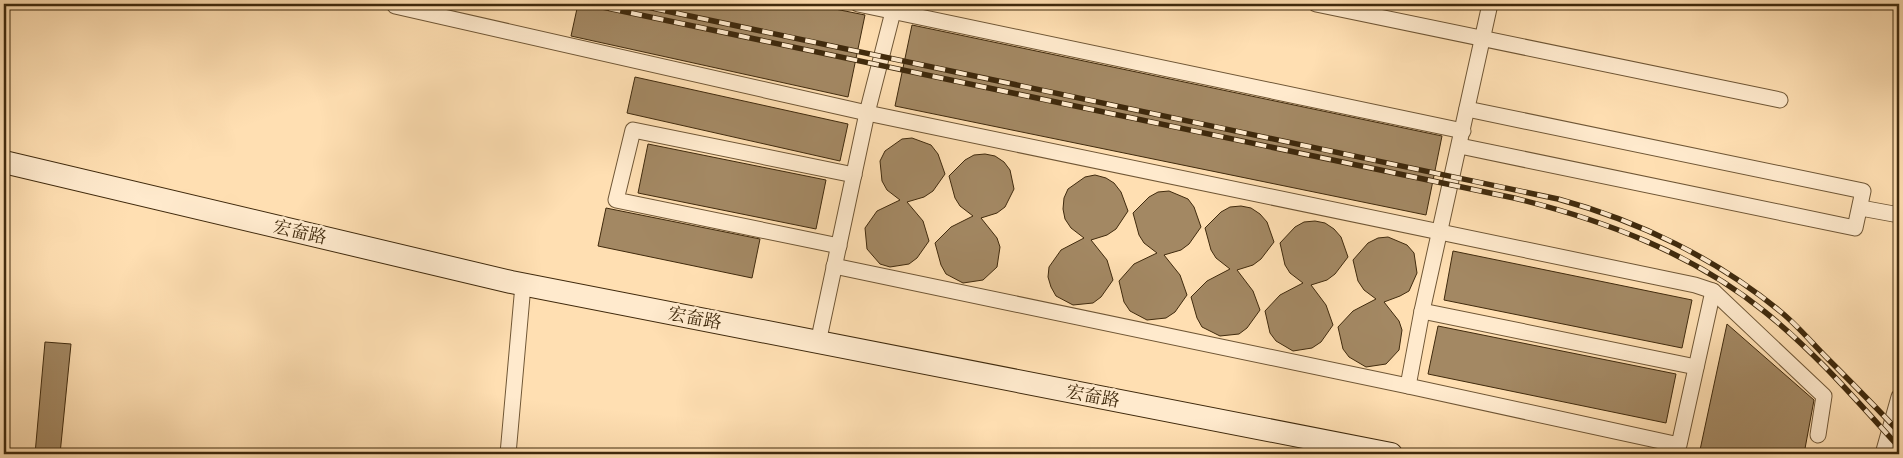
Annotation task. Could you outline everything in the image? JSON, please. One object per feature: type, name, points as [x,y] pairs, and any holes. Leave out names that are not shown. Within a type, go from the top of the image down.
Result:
[{"type":"street","points":[[858,4],[894,8],[1856,228],[1863,191],[1467,109]]},
{"type":"street","points":[[1316,4],[1780,100]]},
{"type":"street","points":[[1408,386],[1422,311],[1462,138],[1490,4]]},
{"type":"street","points":[[395,6],[867,113],[1695,285],[1713,291],[1824,396],[1818,435]]},
{"type":"street","points":[[818,343],[867,113],[894,8]]},
{"type":"street","points":[[839,246],[616,200],[633,130],[854,175]]},
{"type":"street","name":"宏奤路","points":[[4,162],[523,285],[1391,454]]},
{"type":"street","points":[[1861,208],[1899,215]]},
{"type":"street","points":[[834,266],[1408,386],[1679,445],[1713,291]]},
{"type":"street","points":[[508,454],[523,285]]},
{"type":"street","points":[[1422,311],[1696,367]]},
{"type":"street","points":[[1882,454],[1899,397]]},
{"type":"street","points":[[1896,454],[1899,442]]},
{"type":"building","points":[[578,4],[810,4],[865,15],[848,97],[571,36]]},
{"type":"building","points":[[912,25],[1442,136],[1426,215],[895,106]]},
{"type":"building","points":[[635,77],[848,124],[840,161],[627,113]]},
{"type":"building","points":[[912,138],[931,145],[938,154],[945,174],[933,191],[924,197],[907,202],[923,221],[929,241],[917,258],[909,264],[890,267],[880,264],[867,249],[865,228],[877,211],[900,200],[887,190],[882,181],[880,161],[885,151],[902,139]]},
{"type":"building","points":[[648,144],[826,180],[816,229],[638,193]]},
{"type":"building","points":[[985,154],[995,156],[1004,162],[1010,170],[1014,189],[1005,207],[997,213],[981,218],[997,238],[1000,247],[997,267],[983,280],[963,283],[946,274],[941,265],[935,243],[951,227],[973,216],[960,206],[955,198],[949,176],[965,160],[974,155]]},
{"type":"building","points":[[1095,175],[1106,178],[1114,183],[1121,192],[1128,211],[1116,229],[1107,235],[1091,240],[1107,260],[1113,280],[1101,297],[1093,303],[1073,305],[1056,296],[1048,277],[1049,267],[1061,250],[1084,238],[1071,228],[1065,219],[1063,209],[1064,198],[1068,189],[1085,177]]},
{"type":"building","points":[[1169,191],[1188,199],[1194,207],[1201,227],[1189,244],[1181,250],[1164,255],[1180,275],[1187,295],[1175,312],[1166,318],[1147,320],[1130,311],[1124,302],[1119,281],[1134,264],[1157,253],[1144,243],[1139,235],[1133,213],[1149,197],[1158,192]]},
{"type":"building","points":[[1241,206],[1251,208],[1260,214],[1267,222],[1274,242],[1261,259],[1253,265],[1237,270],[1253,291],[1260,310],[1247,328],[1239,334],[1220,336],[1202,327],[1197,318],[1191,297],[1207,281],[1230,269],[1216,258],[1211,250],[1205,228],[1221,212],[1230,207]]},
{"type":"building","points":[[606,208],[760,239],[752,278],[598,246]]},
{"type":"building","points":[[1315,221],[1325,223],[1334,229],[1341,237],[1348,257],[1335,274],[1327,280],[1311,285],[1326,305],[1333,325],[1321,342],[1312,348],[1293,351],[1276,341],[1270,333],[1265,311],[1280,295],[1303,283],[1290,273],[1285,265],[1280,243],[1295,227],[1304,222]]},
{"type":"building","points":[[1388,237],[1407,245],[1414,253],[1417,273],[1409,291],[1384,302],[1399,321],[1402,330],[1399,350],[1386,364],[1366,367],[1349,357],[1343,349],[1338,327],[1353,311],[1376,299],[1364,290],[1358,281],[1353,260],[1368,243],[1378,238]]},
{"type":"building","points":[[1453,251],[1692,300],[1682,348],[1444,300]]},
{"type":"building","points":[[1727,324],[1814,400],[1804,454],[1720,454],[1700,450]]},
{"type":"building","points":[[1438,326],[1676,374],[1666,423],[1428,374]]},
{"type":"building","points":[[45,342],[71,344],[60,454],[35,454]]},
{"type":"railway","points":[[588,4],[1514,198],[1614,228],[1646,241],[1708,272],[1765,312],[1801,343],[1835,377],[1899,447]]},
{"type":"railway","points":[[633,4],[1558,199],[1618,218],[1647,230],[1704,259],[1731,275],[1781,312],[1899,432]]}]
